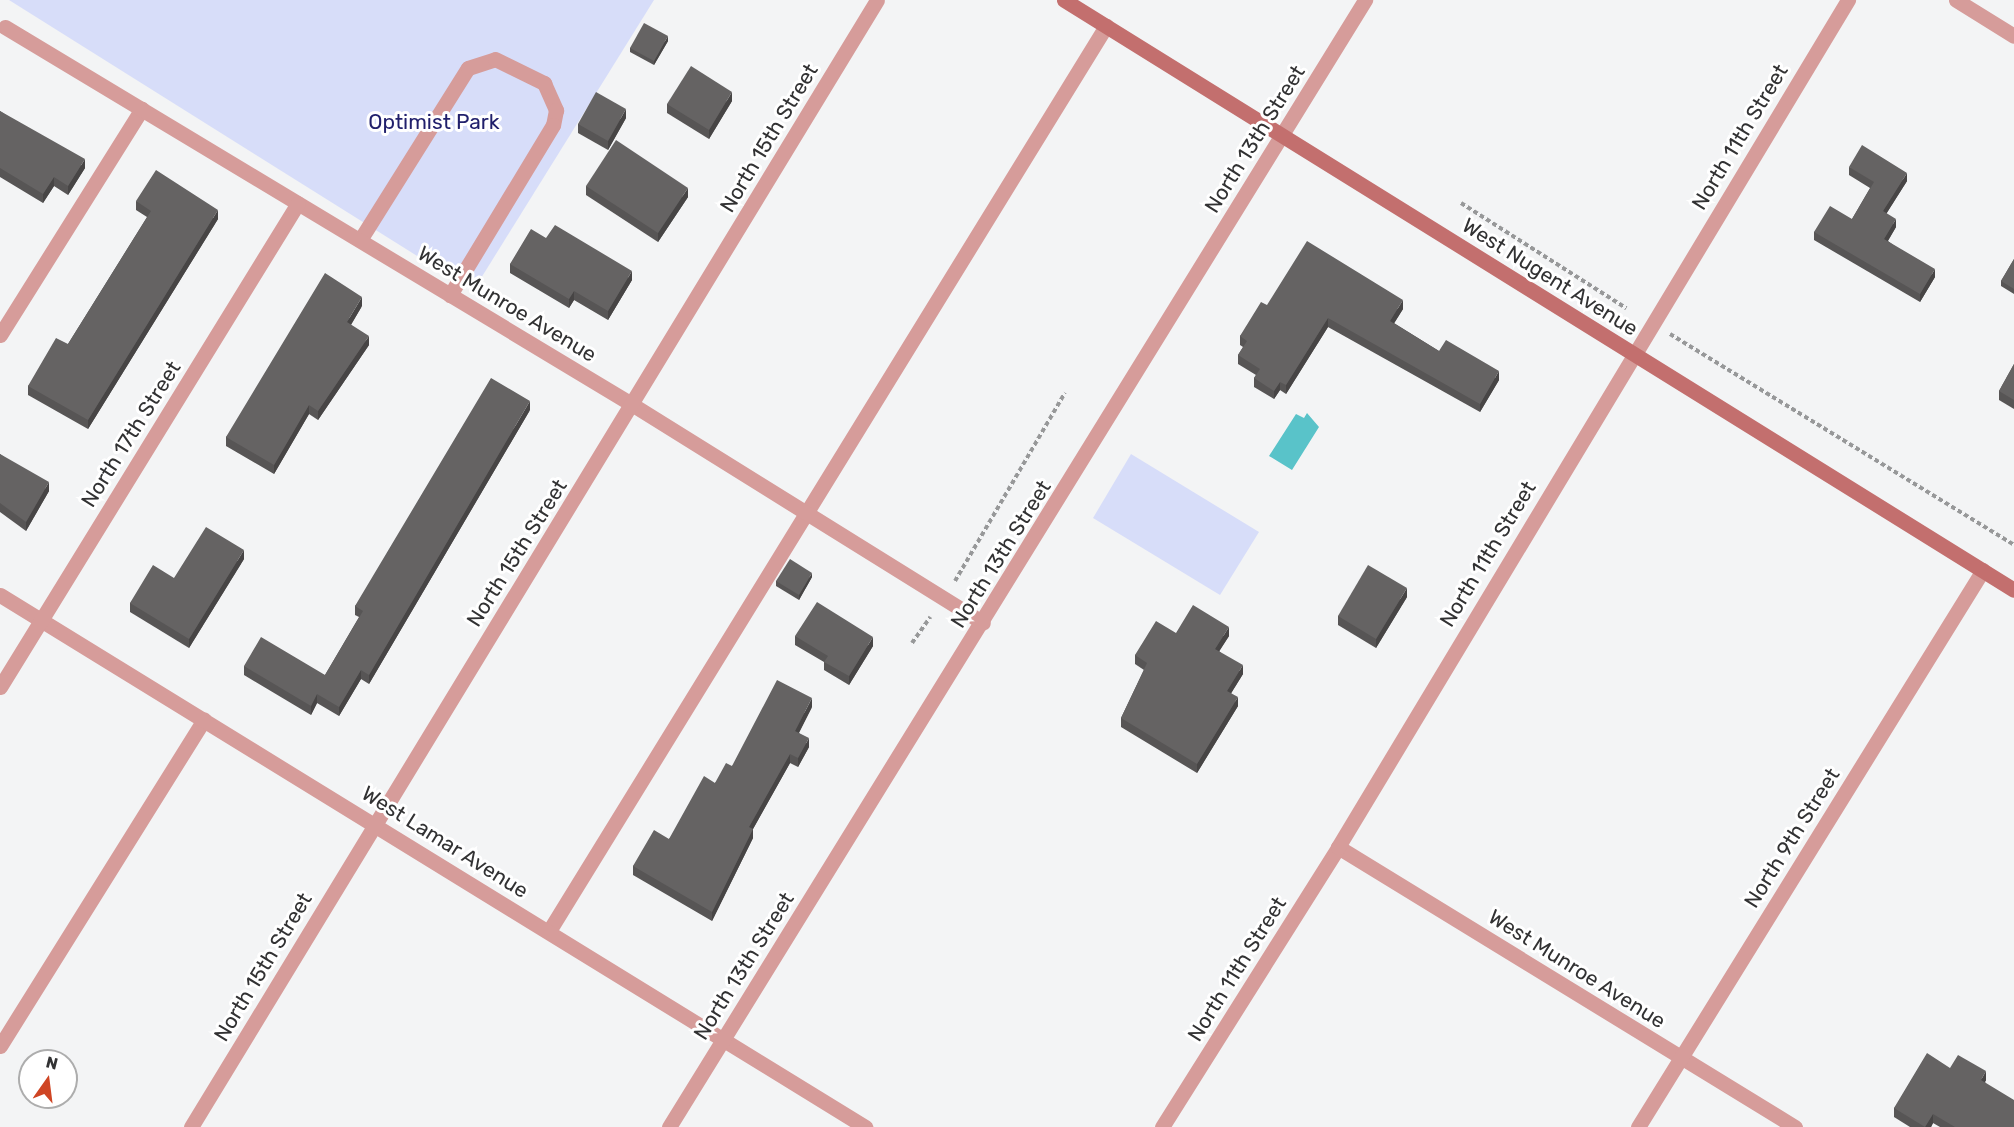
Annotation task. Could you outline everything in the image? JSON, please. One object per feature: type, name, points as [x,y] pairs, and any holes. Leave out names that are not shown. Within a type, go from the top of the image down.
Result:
[{"type":"street","name":"North 15th Street","points":[[191,1127],[633,405],[877,0]]},
{"type":"street","name":"West Nugent Avenue","points":[[1065,0],[2014,590]]},
{"type":"street","name":"North 13th Street","points":[[669,1127],[983,623],[1365,0]]},
{"type":"street","name":"North 11th Street","points":[[1162,1127],[1338,847],[1632,353],[1848,0]]},
{"type":"street","points":[[1956,0],[2014,36]]},
{"type":"street","points":[[549,931],[1106,26]]},
{"type":"street","name":"West Munroe Avenue","points":[[5,27],[633,405],[983,623]]},
{"type":"street","points":[[360,240],[468,68],[495,58],[544,83],[556,110],[553,125],[450,295]]},
{"type":"street","points":[[0,335],[142,109]]},
{"type":"street","name":"North 17th Street","points":[[0,687],[298,203]]},
{"type":"street","name":"North 9th Street","points":[[1638,1127],[1983,570]]},
{"type":"street","name":"West Lamar Avenue","points":[[0,595],[375,823],[865,1127]]},
{"type":"street","points":[[0,1046],[204,720]]},
{"type":"street","name":"West Munroe Avenue","points":[[1338,847],[1795,1127]]},
{"type":"path","points":[[1461,203],[1626,308]]},
{"type":"path","points":[[1667,332],[2014,545]]},
{"type":"path","points":[[954,582],[1065,393]]},
{"type":"path","points":[[912,643],[930,617]]},
{"type":"green space","name":"Optimist Park","points":[[9,0],[654,0],[473,291]]},
{"type":"green space","points":[[1131,454],[1259,532],[1220,595],[1093,518]]},
{"type":"water","points":[[1307,413],[1319,427],[1292,470],[1269,456],[1296,414],[1304,418]]},
{"type":"building","points":[[644,23],[668,36],[654,61],[630,48]]},
{"type":"building","points":[[691,66],[732,92],[709,130],[667,104]]},
{"type":"building","points":[[596,92],[626,109],[608,141],[578,124]]},
{"type":"building","points":[[0,111],[85,159],[68,186],[54,177],[43,194],[0,168]]},
{"type":"building","points":[[616,140],[688,188],[658,233],[586,186]]},
{"type":"building","points":[[1862,145],[1907,173],[1883,211],[1896,219],[1884,239],[1935,269],[1920,294],[1814,232],[1830,206],[1852,219],[1874,182],[1849,167]]},
{"type":"building","points":[[156,170],[218,210],[88,420],[28,386],[56,338],[68,344],[151,211],[136,201]]},
{"type":"building","points":[[555,225],[632,271],[608,311],[574,291],[569,299],[510,264],[531,229],[546,238]]},
{"type":"building","points":[[1307,241],[1403,300],[1390,321],[1439,351],[1446,340],[1499,371],[1480,404],[1328,318],[1286,385],[1280,382],[1274,391],[1254,378],[1260,369],[1238,355],[1247,341],[1240,336],[1261,302],[1267,305]]},
{"type":"building","points":[[2014,259],[2014,289],[2001,281]]},
{"type":"building","points":[[325,273],[362,297],[347,322],[369,336],[318,411],[309,405],[274,465],[226,437]]},
{"type":"building","points":[[2014,364],[2014,400],[1999,391]]},
{"type":"building","points":[[491,378],[530,401],[369,675],[361,670],[339,707],[317,694],[311,706],[244,666],[261,637],[325,675],[363,611],[355,606]]},
{"type":"building","points":[[0,454],[49,482],[26,522],[0,503]]},
{"type":"building","points":[[206,527],[244,550],[189,639],[130,603],[153,565],[174,578]]},
{"type":"building","points":[[790,559],[812,573],[799,595],[776,581]]},
{"type":"building","points":[[1368,565],[1407,588],[1376,639],[1338,616]]},
{"type":"building","points":[[817,602],[873,637],[849,676],[824,662],[828,656],[795,636]]},
{"type":"building","points":[[1193,605],[1229,627],[1215,649],[1243,665],[1227,691],[1238,697],[1197,764],[1121,718],[1147,663],[1135,655],[1156,621],[1176,633]]},
{"type":"building","points":[[777,680],[812,698],[795,731],[809,738],[798,758],[790,754],[749,827],[753,829],[712,912],[633,866],[654,830],[669,839],[704,776],[715,783],[726,763],[732,766]]},
{"type":"building","points":[[1927,1053],[1950,1068],[1958,1055],[1986,1071],[1981,1080],[2014,1100],[2014,1127],[1955,1127],[1933,1114],[1925,1127],[1894,1108]]}]
